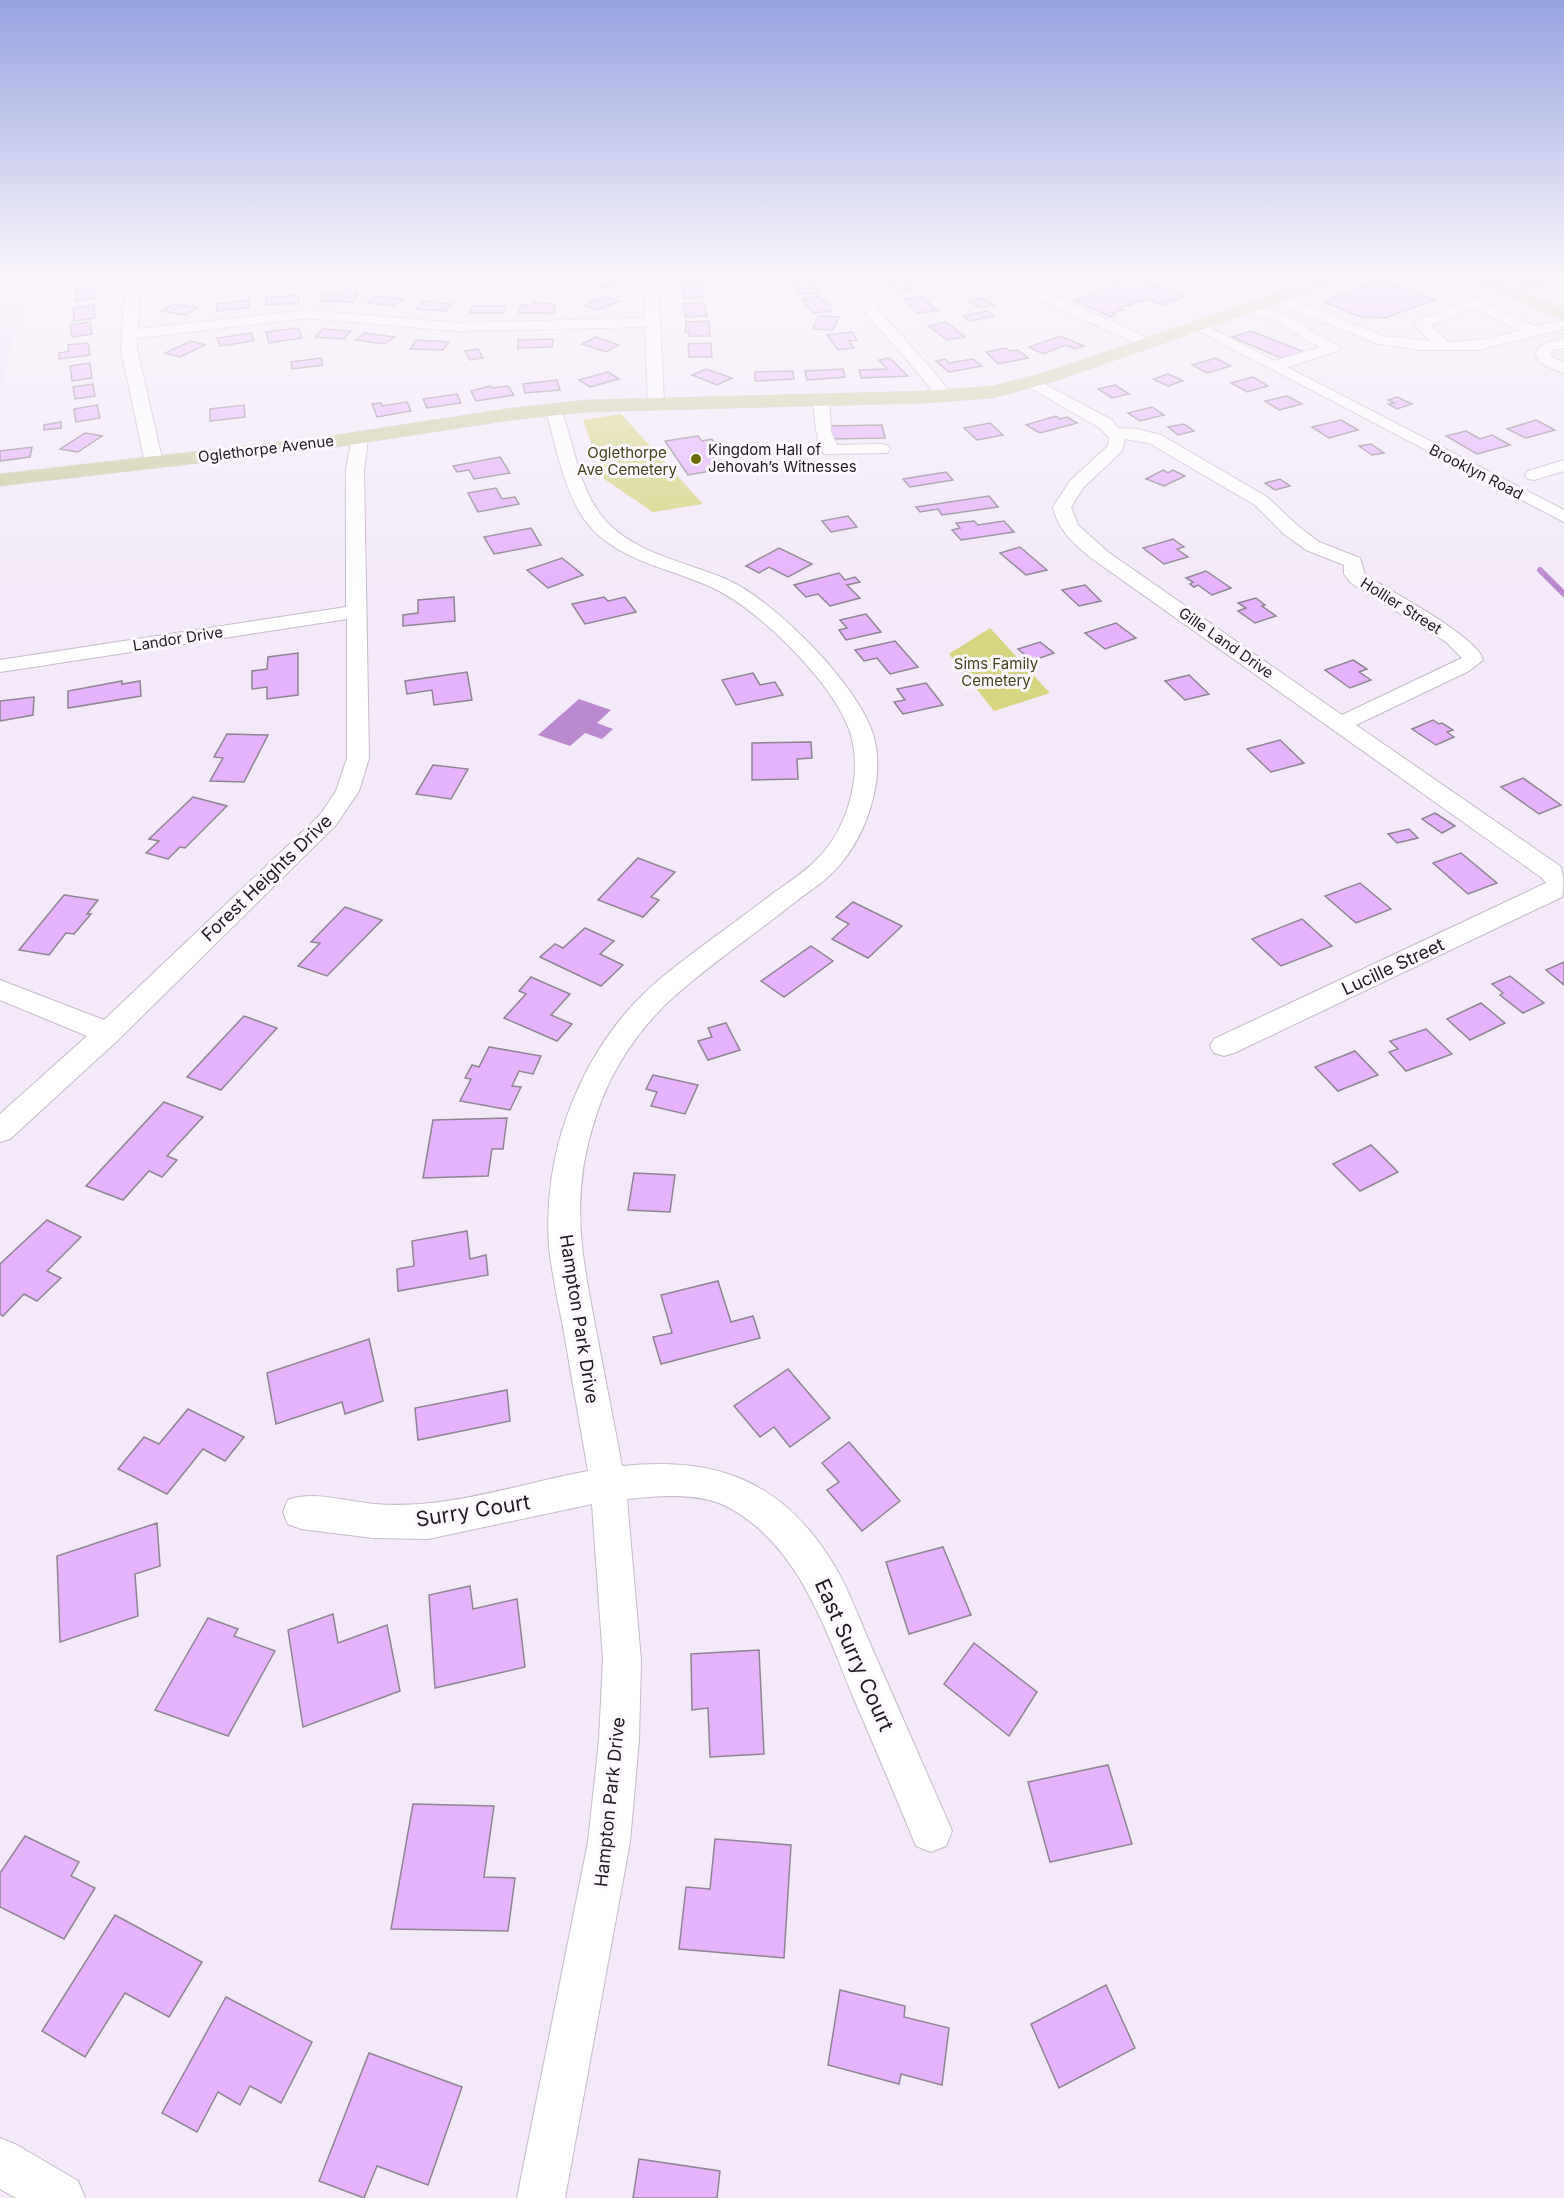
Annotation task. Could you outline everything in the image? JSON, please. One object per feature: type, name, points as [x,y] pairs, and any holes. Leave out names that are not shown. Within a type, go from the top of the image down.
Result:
[{"type":"main road","name":"Oglethorpe Avenue","points":[[0,480],[360,438],[553,409],[656,403],[945,397],[993,392],[1038,380]]},
{"type":"street","points":[[135,380],[154,463]]},
{"type":"street","points":[[655,380],[656,403]]},
{"type":"street","points":[[933,380],[945,397]]},
{"type":"street","name":"Brooklyn Road","points":[[1301,380],[1564,517]]},
{"type":"street","points":[[1031,382],[1099,420],[1115,433]]},
{"type":"street","points":[[821,400],[825,433],[830,450],[881,449]]},
{"type":"street","name":"Hampton Park Drive","points":[[541,2198],[609,1842],[617,1763],[622,1660],[608,1485],[565,1248],[564,1201],[570,1155],[580,1116],[613,1048],[640,1015],[668,987],[801,887],[824,867],[839,850],[853,825],[867,779],[866,754],[861,732],[852,712],[779,623],[741,594],[720,583],[630,547],[612,537],[599,525],[584,502],[553,409]]},
{"type":"street","name":"Hollier Street","points":[[1115,433],[1137,434],[1160,441],[1261,501],[1274,511],[1292,531],[1321,551],[1353,562],[1354,574],[1358,579],[1459,642],[1472,654],[1473,660],[1341,724]]},
{"type":"street","name":"Gille Land Drive","points":[[1115,433],[1116,447],[1076,485],[1066,499],[1062,514],[1070,527],[1090,546],[1132,578],[1551,872],[1558,883]]},
{"type":"street","name":"Forest Heights Drive","points":[[0,1131],[108,1033],[328,820],[343,802],[352,784],[358,758],[355,458],[360,438]]},
{"type":"street","points":[[1534,475],[1564,465]]},
{"type":"street","name":"Landor Drive","points":[[0,666],[356,612]]},
{"type":"street","name":"Lucille Street","points":[[1224,1046],[1553,891],[1558,883]]},
{"type":"street","points":[[0,989],[108,1033]]},
{"type":"street","name":"East Surry Court","points":[[608,1485],[670,1478],[700,1480],[725,1488],[759,1508],[779,1525],[802,1550],[822,1579],[931,1831]]},
{"type":"street","name":"Surry Court","points":[[301,1512],[391,1522],[444,1520],[608,1485]]},
{"type":"street","points":[[0,2162],[60,2198]]},
{"type":"shaded area","points":[[0,380],[3,380],[0,394]]},
{"type":"shaded area","points":[[579,699],[611,710],[597,723],[613,729],[602,739],[585,733],[570,746],[538,735]]},
{"type":"green space","name":"Oglethorpe Ave Cemetery","points":[[621,414],[703,504],[653,512],[604,479],[583,420]]},
{"type":"green space","name":"Sims Family Cemetery","points":[[990,628],[1050,693],[994,711],[949,654]]},
{"type":"building","points":[[557,380],[560,390],[525,393],[523,384]]},
{"type":"building","points":[[581,380],[617,380],[590,387]]},
{"type":"building","points":[[703,380],[729,380],[717,385]]},
{"type":"building","points":[[1154,380],[1183,381],[1168,386]]},
{"type":"building","points":[[1257,380],[1268,386],[1247,392],[1231,383]]},
{"type":"building","points":[[93,384],[95,396],[75,399],[73,387]]},
{"type":"building","points":[[1115,385],[1129,394],[1112,398],[1098,389]]},
{"type":"building","points":[[490,386],[492,388],[508,386],[514,395],[476,401],[471,391]]},
{"type":"building","points":[[457,394],[461,403],[427,408],[423,399]]},
{"type":"building","points":[[1287,396],[1302,404],[1279,410],[1265,401]]},
{"type":"building","points":[[1397,397],[1412,404],[1397,409],[1388,404],[1394,403],[1388,400]]},
{"type":"building","points":[[407,402],[411,411],[377,417],[372,404],[381,403],[382,406]]},
{"type":"building","points":[[97,405],[100,418],[76,422],[74,409]]},
{"type":"building","points":[[244,405],[245,417],[210,421],[210,409]]},
{"type":"building","points":[[1152,407],[1164,415],[1140,421],[1128,413]]},
{"type":"building","points":[[1056,416],[1060,419],[1067,417],[1077,423],[1040,433],[1026,425]]},
{"type":"building","points":[[1341,420],[1358,430],[1329,438],[1312,427]]},
{"type":"building","points":[[1536,420],[1555,430],[1526,438],[1507,429]]},
{"type":"building","points":[[61,422],[61,428],[44,430],[44,425]]},
{"type":"building","points":[[990,423],[1003,435],[977,440],[964,428]]},
{"type":"building","points":[[1184,424],[1194,431],[1178,435],[1168,427]]},
{"type":"building","points":[[882,425],[885,438],[830,439],[827,426]]},
{"type":"building","points":[[1466,431],[1480,439],[1492,435],[1510,445],[1477,454],[1446,436]]},
{"type":"building","points":[[85,433],[102,436],[78,452],[60,449]]},
{"type":"building","name":"Kingdom Hall of Jehovah’s Witnesses","points":[[698,436],[702,441],[712,439],[718,447],[708,449],[722,469],[688,475],[665,441]]},
{"type":"building","points":[[1371,444],[1384,453],[1372,455],[1359,446]]},
{"type":"building","points":[[32,447],[30,457],[0,461],[0,451]]},
{"type":"building","points":[[500,457],[510,473],[474,479],[469,470],[457,472],[453,466]]},
{"type":"building","points":[[1163,470],[1168,473],[1173,470],[1185,476],[1164,486],[1146,479]]},
{"type":"building","points":[[946,472],[953,480],[910,487],[903,479]]},
{"type":"building","points":[[1280,479],[1290,486],[1275,490],[1265,483]]},
{"type":"building","points":[[496,488],[502,499],[515,497],[519,504],[478,512],[468,493]]},
{"type":"building","points":[[989,496],[998,507],[942,515],[938,509],[920,512],[916,507]]},
{"type":"building","points":[[848,516],[857,527],[831,532],[822,521]]},
{"type":"building","points":[[974,521],[978,525],[1004,521],[1014,532],[961,540],[952,530],[960,528],[956,523]]},
{"type":"building","points":[[531,528],[541,545],[494,554],[484,537]]},
{"type":"building","points":[[1173,539],[1184,547],[1177,549],[1188,557],[1164,564],[1143,548]]},
{"type":"building","points":[[1020,547],[1047,570],[1026,575],[1000,553]]},
{"type":"building","points":[[779,548],[812,564],[788,577],[769,567],[759,573],[746,566]]},
{"type":"building","points":[[562,558],[583,575],[548,588],[527,570]]},
{"type":"building","points":[[1206,571],[1231,588],[1212,595],[1198,585],[1194,587],[1190,584],[1193,582],[1186,578]]},
{"type":"building","points":[[839,573],[845,580],[855,577],[860,582],[847,585],[860,598],[830,606],[818,594],[806,597],[794,585]]},
{"type":"building","points":[[1085,585],[1101,601],[1079,606],[1062,590]]},
{"type":"building","points":[[454,597],[455,621],[403,626],[403,615],[418,613],[418,600]]},
{"type":"building","points":[[604,597],[608,601],[625,597],[636,612],[585,624],[572,604]]},
{"type":"building","points":[[1256,598],[1265,605],[1262,606],[1276,616],[1255,623],[1238,611],[1246,608],[1238,603]]},
{"type":"building","points":[[866,614],[881,632],[846,640],[839,630],[847,628],[840,620]]},
{"type":"building","points":[[1116,623],[1136,638],[1105,649],[1085,633]]},
{"type":"building","points":[[895,641],[918,667],[890,674],[877,658],[864,661],[855,650]]},
{"type":"building","points":[[1040,642],[1054,653],[1032,661],[1018,649]]},
{"type":"building","points":[[298,653],[298,695],[267,699],[267,687],[252,689],[252,671],[267,669],[268,657]]},
{"type":"building","points":[[1353,660],[1367,669],[1359,672],[1371,680],[1350,688],[1325,670]]},
{"type":"building","points":[[467,672],[472,700],[434,705],[432,690],[407,694],[405,681]]},
{"type":"building","points":[[753,673],[760,685],[775,682],[783,695],[736,705],[722,680]]},
{"type":"building","points":[[1189,675],[1209,694],[1185,700],[1165,681]]},
{"type":"building","points":[[122,681],[122,684],[140,681],[141,696],[68,708],[68,691]]},
{"type":"building","points":[[926,683],[943,705],[903,714],[894,702],[905,700],[897,689]]},
{"type":"building","points":[[34,697],[33,715],[0,721],[0,701]]},
{"type":"building","points":[[1433,720],[1453,730],[1447,732],[1454,737],[1436,745],[1412,729]]},
{"type":"building","points":[[227,734],[268,735],[244,782],[210,781],[223,758],[214,757]]},
{"type":"building","points":[[1280,740],[1304,763],[1271,772],[1247,749]]},
{"type":"building","points":[[811,742],[812,758],[797,759],[798,779],[752,780],[752,743]]},
{"type":"building","points":[[433,765],[468,769],[451,799],[416,794]]},
{"type":"building","points":[[1523,778],[1561,805],[1539,814],[1501,787]]},
{"type":"building","points":[[193,797],[227,806],[185,848],[180,847],[168,859],[146,853],[159,841],[149,839]]},
{"type":"building","points":[[1435,813],[1455,826],[1442,833],[1422,819]]},
{"type":"building","points":[[1409,829],[1418,838],[1397,843],[1388,834]]},
{"type":"building","points":[[1461,853],[1497,883],[1468,894],[1433,863]]},
{"type":"building","points":[[638,858],[675,872],[651,897],[659,900],[643,917],[598,900]]},
{"type":"building","points":[[1360,883],[1391,909],[1356,923],[1325,896]]},
{"type":"building","points":[[64,895],[98,900],[87,914],[91,914],[74,934],[66,933],[49,955],[19,950]]},
{"type":"building","points":[[853,902],[902,926],[868,958],[832,939],[849,924],[836,917]]},
{"type":"building","points":[[345,907],[382,920],[327,976],[298,966],[320,943],[311,942]]},
{"type":"building","points":[[1302,919],[1332,946],[1281,966],[1252,939]]},
{"type":"building","points":[[585,928],[614,941],[600,954],[623,965],[601,986],[540,957],[555,944],[563,948]]},
{"type":"building","points":[[811,946],[833,961],[784,997],[761,981]]},
{"type":"building","points":[[1564,962],[1564,985],[1546,970]]},
{"type":"building","points":[[1510,976],[1544,1003],[1523,1013],[1500,995],[1503,993],[1492,984]]},
{"type":"building","points":[[531,977],[570,994],[551,1015],[572,1024],[557,1041],[504,1018],[526,994],[519,991]]},
{"type":"building","points":[[1481,1003],[1505,1023],[1470,1040],[1447,1019]]},
{"type":"building","points":[[244,1016],[277,1028],[221,1090],[187,1077]]},
{"type":"building","points":[[726,1023],[740,1050],[708,1060],[698,1041],[712,1037],[708,1028]]},
{"type":"building","points":[[1426,1029],[1452,1054],[1406,1071],[1389,1052],[1398,1049],[1390,1041]]},
{"type":"building","points":[[489,1047],[541,1056],[533,1074],[519,1071],[512,1086],[521,1087],[510,1110],[460,1101],[471,1079],[465,1078],[472,1065],[479,1067]]},
{"type":"building","points":[[1355,1051],[1378,1075],[1338,1091],[1315,1067]]},
{"type":"building","points":[[653,1075],[698,1085],[685,1114],[651,1106],[657,1092],[646,1089]]},
{"type":"building","points":[[164,1102],[203,1117],[167,1156],[177,1160],[162,1177],[149,1171],[123,1200],[86,1186]]},
{"type":"building","points":[[507,1118],[503,1149],[492,1149],[488,1176],[423,1178],[433,1120]]},
{"type":"building","points":[[1371,1145],[1398,1172],[1360,1191],[1333,1164]]},
{"type":"building","points":[[634,1173],[675,1175],[670,1212],[628,1210]]},
{"type":"building","points":[[47,1220],[81,1237],[47,1271],[61,1278],[37,1301],[24,1294],[3,1316],[0,1314],[0,1264]]},
{"type":"building","points":[[467,1231],[470,1259],[486,1255],[488,1275],[398,1291],[397,1269],[414,1266],[412,1241]]},
{"type":"building","points":[[718,1281],[731,1322],[753,1316],[760,1338],[661,1364],[653,1337],[672,1333],[661,1295]]},
{"type":"building","points":[[369,1339],[383,1401],[345,1414],[342,1402],[276,1424],[267,1373]]},
{"type":"building","points":[[788,1369],[830,1418],[790,1447],[774,1427],[760,1437],[734,1406]]},
{"type":"building","points":[[507,1390],[510,1421],[418,1440],[415,1408]]},
{"type":"building","points":[[188,1409],[244,1437],[225,1461],[203,1449],[167,1494],[118,1469],[144,1437],[159,1444]]},
{"type":"building","points":[[849,1442],[900,1501],[862,1531],[827,1490],[839,1482],[822,1463]]},
{"type":"building","points":[[157,1523],[160,1566],[135,1574],[138,1616],[60,1642],[57,1556]]},
{"type":"building","points":[[943,1547],[971,1615],[909,1634],[886,1562]]},
{"type":"building","points":[[470,1586],[473,1609],[517,1599],[525,1667],[435,1688],[429,1595]]},
{"type":"building","points":[[333,1614],[338,1643],[387,1625],[400,1691],[303,1727],[288,1630]]},
{"type":"building","points":[[208,1618],[238,1629],[234,1636],[275,1651],[228,1736],[155,1710]]},
{"type":"building","points":[[974,1643],[1037,1692],[1009,1736],[944,1684]]},
{"type":"building","points":[[759,1650],[764,1754],[710,1757],[708,1708],[692,1710],[691,1654]]},
{"type":"building","points":[[1108,1765],[1132,1844],[1050,1862],[1028,1782]]},
{"type":"building","points":[[413,1804],[494,1806],[484,1877],[515,1878],[508,1931],[391,1929]]},
{"type":"building","points":[[25,1836],[79,1862],[71,1876],[95,1888],[64,1939],[0,1907],[0,1873]]},
{"type":"building","points":[[715,1839],[791,1845],[784,1958],[679,1949],[686,1887],[710,1889]]},
{"type":"building","points":[[115,1915],[202,1962],[169,2017],[125,1993],[85,2057],[42,2031]]},
{"type":"building","points":[[1106,1985],[1135,2048],[1059,2088],[1031,2024]]},
{"type":"building","points":[[840,1990],[905,2006],[904,2017],[949,2028],[942,2085],[901,2074],[899,2084],[828,2065]]},
{"type":"building","points":[[226,1997],[312,2042],[281,2103],[250,2086],[240,2105],[218,2092],[197,2132],[162,2113]]},
{"type":"building","points":[[369,2053],[462,2087],[428,2185],[377,2166],[364,2198],[319,2181]]},
{"type":"building","points":[[639,2159],[720,2171],[717,2198],[633,2198]]},
{"type":"waterway","points":[[1540,570],[1564,594]]},
{"type":"place","name":"Kingdom Hall of Jehovah’s Witnesses","points":[[696,459]]}]
